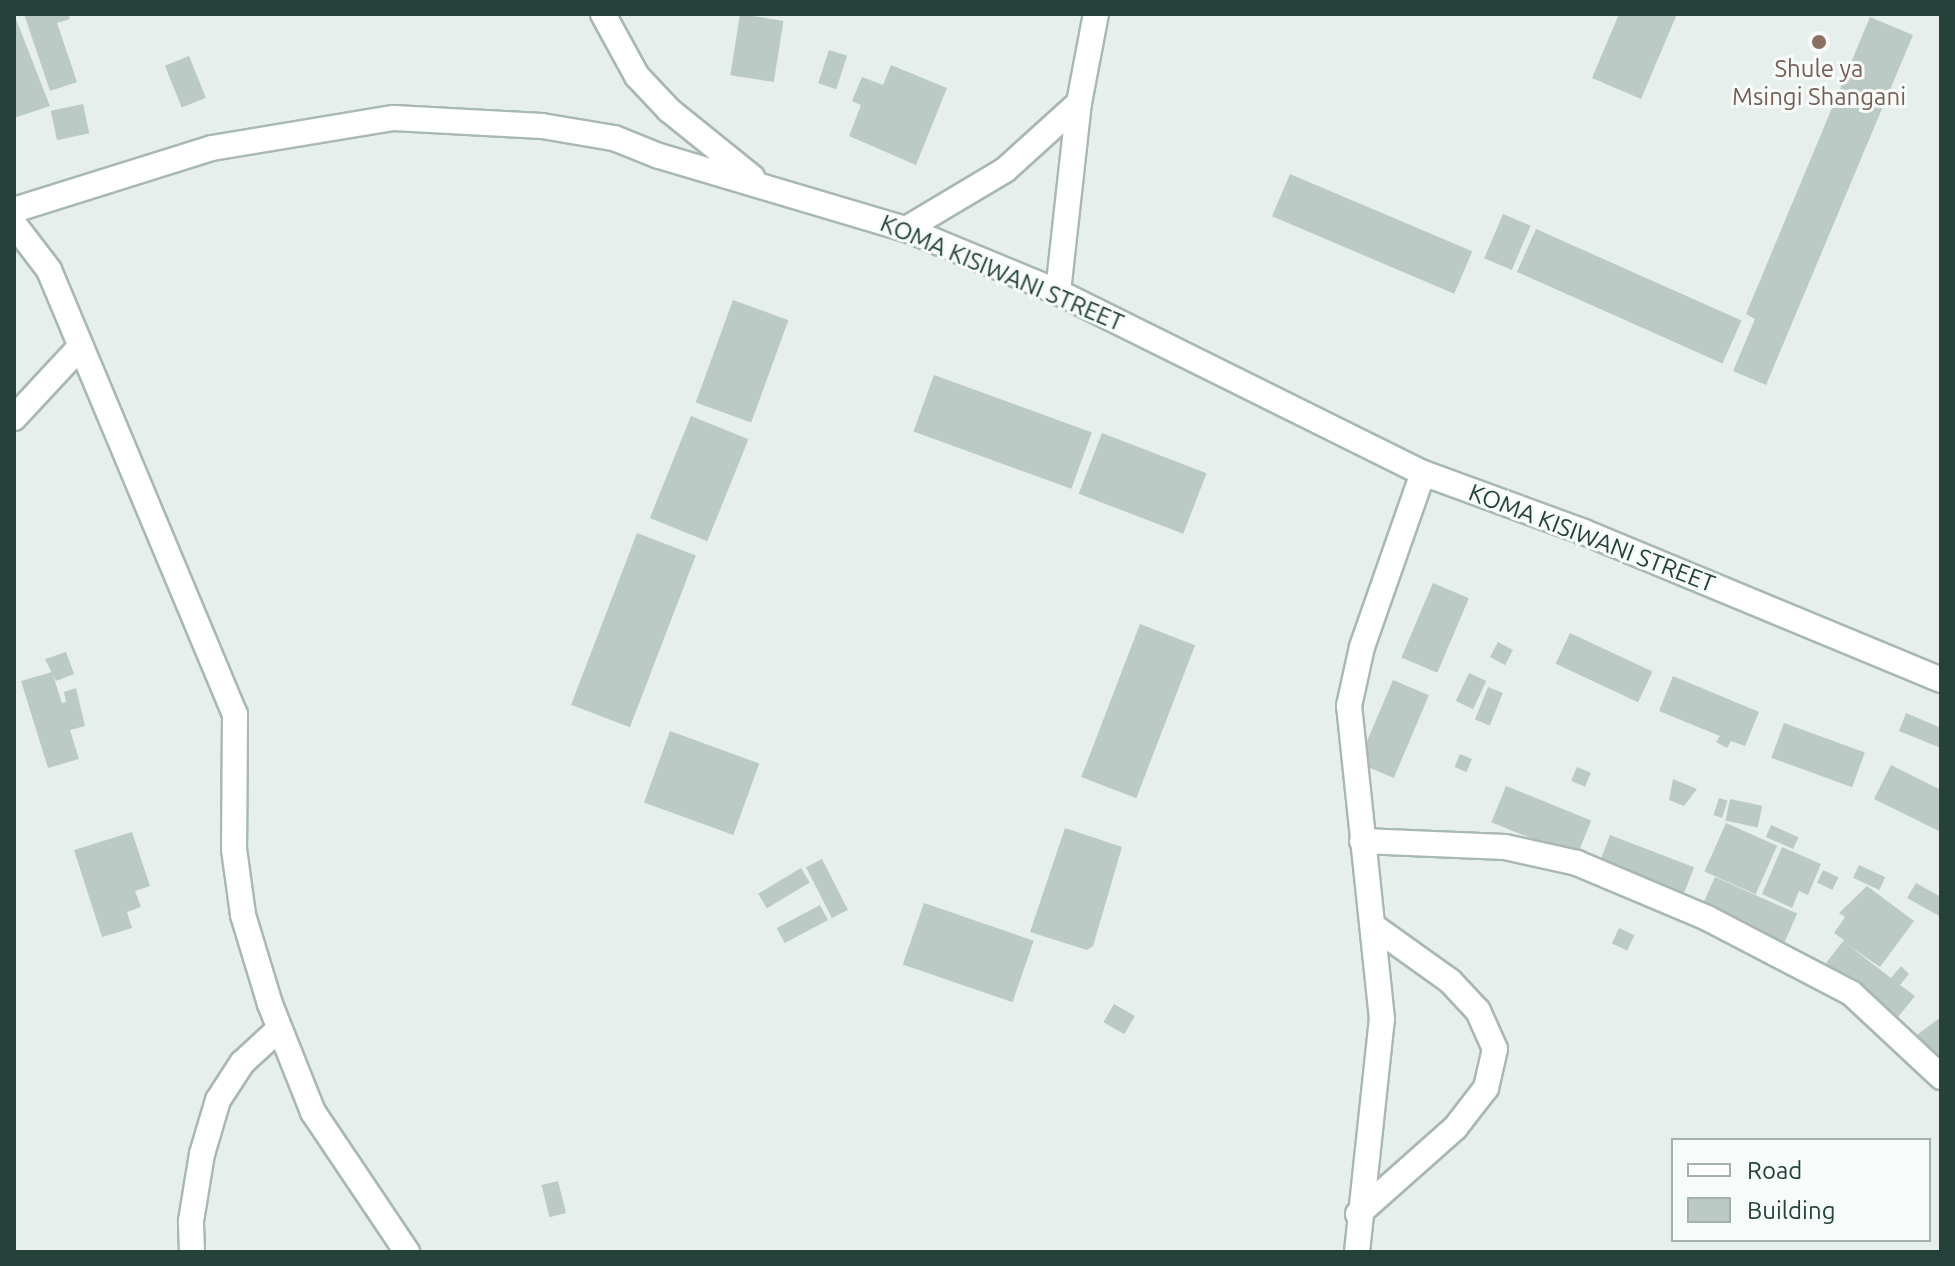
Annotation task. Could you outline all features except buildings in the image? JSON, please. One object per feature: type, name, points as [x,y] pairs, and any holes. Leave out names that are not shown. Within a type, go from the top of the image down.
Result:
[{"type":"street","points":[[603,14],[637,76],[658,99],[760,183]]},
{"type":"street","points":[[1058,292],[1079,103],[1096,14]]},
{"type":"street","points":[[906,229],[1005,170],[1079,103]]},
{"type":"street","name":"KOMA KISIWANI STREET","points":[[14,210],[212,148],[394,118],[542,126],[614,138],[659,156],[760,183],[906,229],[1058,292],[1423,473],[1584,532],[1941,680]]},
{"type":"street","points":[[14,224],[49,270],[235,714],[234,849],[243,915],[279,1029],[313,1112],[407,1252]]},
{"type":"street","points":[[14,418],[81,346]]},
{"type":"street","points":[[1357,1252],[1358,1214],[1382,1039],[1349,706],[1362,647],[1423,473]]},
{"type":"street","points":[[1362,841],[1505,847],[1577,863],[1707,918],[1851,993],[1941,1077]]},
{"type":"street","points":[[1358,1214],[1455,1128],[1486,1088],[1495,1049],[1478,1011],[1450,981],[1373,926]]},
{"type":"street","points":[[192,1252],[197,1181],[218,1100],[242,1063],[279,1029]]},
{"type":"place","name":"Shule ya Msingi Shangani","points":[[1819,42]]}]
